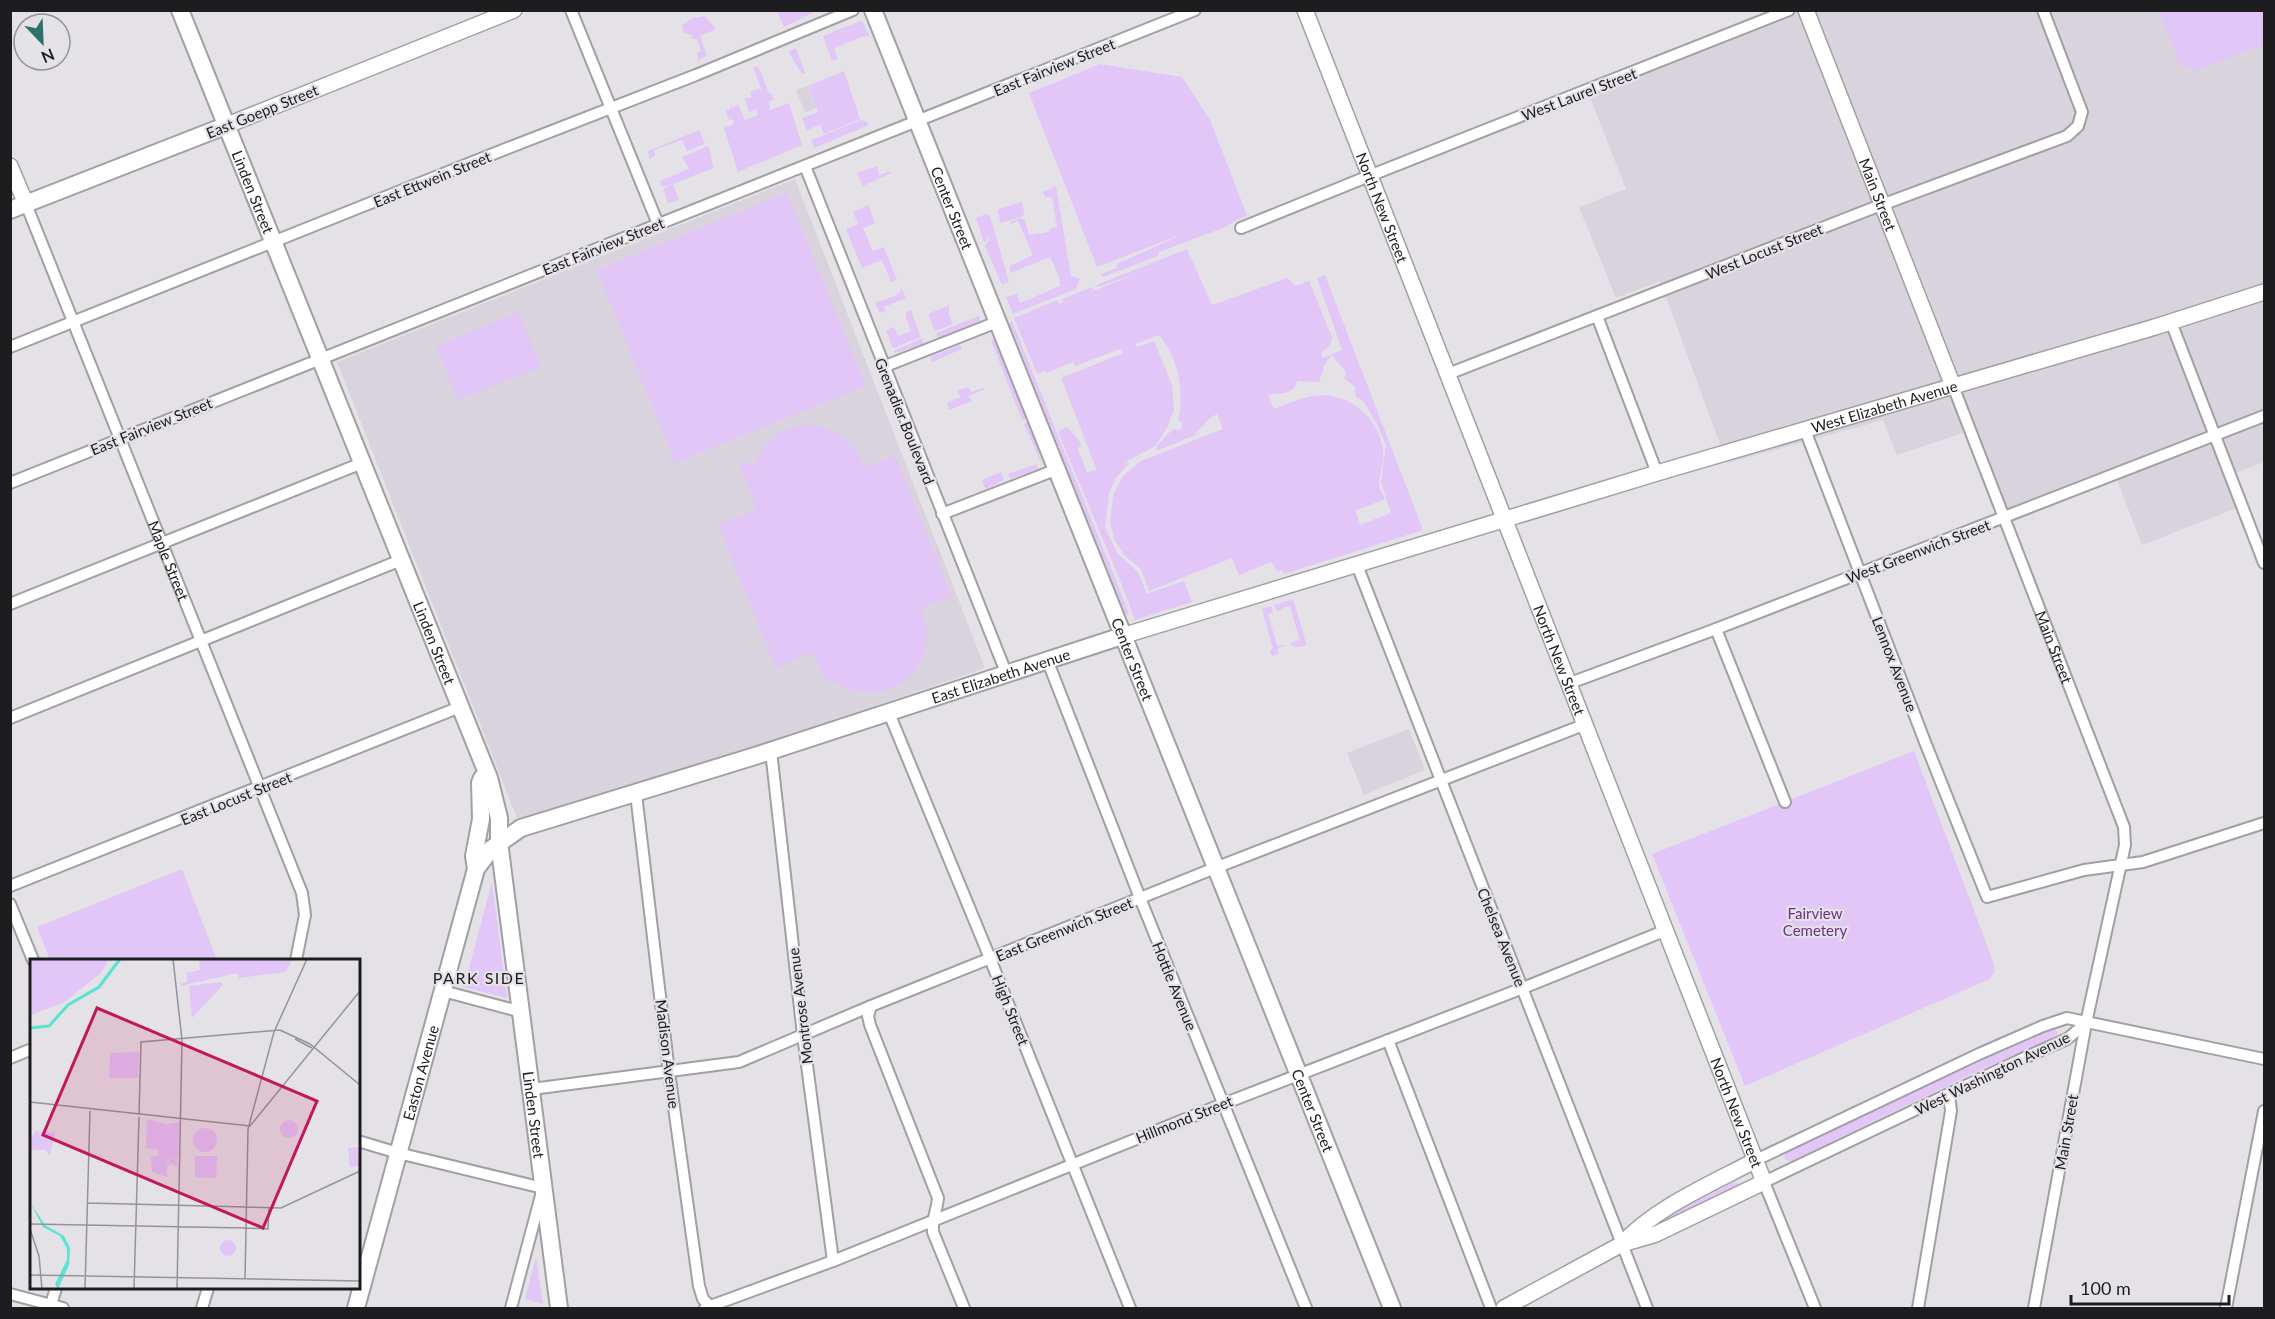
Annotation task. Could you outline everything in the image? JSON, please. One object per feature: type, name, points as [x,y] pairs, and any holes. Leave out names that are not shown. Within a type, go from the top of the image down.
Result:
[{"type":"main road","name":"Linden Street","points":[[180,10],[486,769],[499,818],[499,842],[559,1308]]},
{"type":"main road","name":"Center Street","points":[[873,10],[1392,1308]]},
{"type":"main road","name":"East Goepp Street","points":[[18,207],[225,126]]},
{"type":"main road","name":"East Elizabeth Avenue","points":[[499,842],[520,828],[771,751],[1122,636]]},
{"type":"main road","points":[[476,869],[474,856],[482,814],[480,783],[486,769]]},
{"type":"main road","name":"Easton Avenue","points":[[356,1308],[476,869],[499,842]]},
{"type":"street","name":"East Goepp Street","points":[[225,126],[514,10]]},
{"type":"street","points":[[571,10],[658,224]]},
{"type":"street","name":"East Ettwein Street","points":[[10,347],[853,10]]},
{"type":"street","name":"East Fairview Street","points":[[10,483],[1195,10]]},
{"type":"street","name":"North New Street","points":[[1305,10],[1586,724],[1664,931],[1815,1308]]},
{"type":"street","name":"West Laurel Street","points":[[1241,228],[1789,10]]},
{"type":"street","name":"Main Street","points":[[1806,10],[2119,808],[2125,837],[2086,1023],[2034,1308]]},
{"type":"street","name":"West Locust Street","points":[[1448,374],[1883,204],[2067,136],[2078,126],[2082,112],[2043,10]]},
{"type":"street","name":"Maple Street","points":[[10,166],[18,207],[73,322],[302,893],[304,927],[296,959]]},
{"type":"street","name":"Grenadier Boulevard","points":[[805,166],[883,367],[1008,675]]},
{"type":"street","name":"West Elizabeth Avenue","points":[[1506,519],[2171,322],[2265,292]]},
{"type":"street","points":[[1597,316],[1657,473]]},
{"type":"street","points":[[883,367],[997,322]]},
{"type":"street","points":[[2171,322],[2265,563]]},
{"type":"street","name":"West Greenwich Street","points":[[1570,683],[1716,629],[2265,416]]},
{"type":"street","name":"Lennox Avenue","points":[[1805,430],[1987,897],[2054,877],[2119,864]]},
{"type":"street","points":[[10,604],[362,463]]},
{"type":"street","points":[[942,514],[1055,470]]},
{"type":"street","name":"East Elizabeth Avenue","points":[[1122,636],[1506,519]]},
{"type":"street","points":[[10,718],[401,560]]},
{"type":"street","name":"Chelsea Avenue","points":[[1357,565],[1647,1308]]},
{"type":"street","points":[[1716,629],[1785,802]]},
{"type":"street","name":"Hottle Avenue","points":[[1048,662],[1140,898],[1306,1308]]},
{"type":"street","name":"East Locust Street","points":[[10,886],[259,789],[460,707]]},
{"type":"street","name":"High Street","points":[[889,713],[1130,1308]]},
{"type":"street","name":"East Greenwich Street","points":[[532,1089],[739,1062],[871,1006],[1215,868],[1586,724]]},
{"type":"street","name":"Montrose Avenue","points":[[771,751],[833,1261]]},
{"type":"street","name":"Madison Avenue","points":[[636,794],[669,1072],[699,1286],[709,1308]]},
{"type":"street","points":[[2119,864],[2143,862],[2265,823]]},
{"type":"street","points":[[10,904],[33,959]]},
{"type":"street","name":"Hillmond Street","points":[[709,1308],[833,1261],[1223,1104],[1664,931]]},
{"type":"street","points":[[443,991],[522,1012]]},
{"type":"street","points":[[871,1006],[868,1016],[870,1025],[938,1198],[938,1209],[932,1221],[933,1232],[964,1308]]},
{"type":"street","name":"West Washington Avenue","points":[[1756,1160],[2043,1026],[2067,1018],[2086,1023]]},
{"type":"street","points":[[2086,1023],[2265,1059]]},
{"type":"street","name":"West Washington Avenue","points":[[1764,1182],[2067,1039],[2086,1023]]},
{"type":"street","points":[[1388,1040],[1491,1308]]},
{"type":"street","points":[[10,1058],[30,1050]]},
{"type":"street","points":[[1918,1308],[1951,1111],[1949,1094]]},
{"type":"street","points":[[2226,1308],[2265,1111]]},
{"type":"street","points":[[360,1142],[543,1188],[511,1308]]},
{"type":"street","points":[[1622,1245],[1636,1228],[1661,1212],[1756,1160]]},
{"type":"street","points":[[1504,1308],[1622,1245],[1656,1234],[1764,1182]]},
{"type":"street","points":[[50,1307],[55,1289]]},
{"type":"street","points":[[202,1308],[207,1289]]},
{"type":"street","points":[[10,1294],[50,1307],[63,1308]]},
{"type":"shaded area","points":[[1789,11],[2264,11],[2264,462],[2230,475],[2242,506],[2142,545],[2115,475],[2004,517],[1972,430],[1897,455],[1883,420],[1727,463],[1660,281],[1616,298],[1579,207],[1626,189],[1587,90]]},
{"type":"shaded area","points":[[808,86],[816,108],[807,112],[804,111],[796,90]]},
{"type":"shaded area","points":[[795,179],[985,668],[521,828],[337,362]]},
{"type":"shaded area","points":[[1409,729],[1425,770],[1364,795],[1347,753]]},
{"type":"green space","points":[[777,10],[818,10],[784,27],[777,11]]},
{"type":"green space","points":[[2159,11],[2264,11],[2264,44],[2196,71],[2179,63]]},
{"type":"green space","points":[[705,16],[716,29],[700,36],[707,56],[698,60],[697,53],[701,51],[697,39],[684,33],[682,25],[693,18]]},
{"type":"green space","points":[[860,21],[863,22],[869,36],[860,37],[834,49],[838,59],[832,61],[823,36]]},
{"type":"green space","points":[[796,48],[805,73],[802,74],[788,51]]},
{"type":"green space","points":[[1100,64],[1182,77],[1210,120],[1247,215],[1223,228],[1159,252],[1158,256],[1103,277],[1101,274],[1117,268],[1117,264],[1183,234],[1097,267],[1029,93]]},
{"type":"green space","points":[[758,66],[769,93],[774,99],[769,102],[770,110],[789,103],[802,145],[738,172],[724,128],[734,124],[732,119],[729,120],[726,111],[731,109],[730,102],[732,108],[738,104],[745,120],[758,115],[756,109],[749,112],[744,97],[746,99],[752,97],[750,92],[760,88],[763,93],[753,67]]},
{"type":"green space","points":[[844,71],[860,119],[824,134],[820,125],[807,130],[802,118],[818,112],[808,86]]},
{"type":"green space","points":[[861,120],[866,121],[869,125],[814,148],[811,140]]},
{"type":"green space","points":[[699,130],[705,144],[687,151],[682,140],[654,150],[655,156],[649,159],[648,151]]},
{"type":"green space","points":[[708,146],[714,168],[673,184],[679,200],[668,203],[663,189],[672,184],[662,187],[660,181],[689,169],[682,157]]},
{"type":"green space","points":[[877,166],[879,175],[891,171],[891,173],[863,186],[857,173]]},
{"type":"green space","points":[[1056,186],[1071,276],[1080,279],[1076,289],[1013,314],[1006,297],[1017,294],[1020,303],[1060,286],[1059,276],[1050,257],[1010,273],[1010,266],[1033,255],[1018,221],[1011,224],[1011,222],[1020,218],[1025,220],[1029,235],[1049,232],[1050,229],[1057,227],[1052,197],[1045,197],[1043,192]]},
{"type":"green space","points":[[787,193],[866,386],[675,463],[597,270]]},
{"type":"green space","points":[[1020,202],[1023,204],[1024,216],[1001,223],[997,210]]},
{"type":"green space","points":[[868,205],[875,223],[863,228],[873,251],[884,247],[897,280],[891,282],[882,260],[862,268],[846,229],[858,224],[853,212]]},
{"type":"green space","points":[[986,214],[990,216],[1009,282],[1002,285],[985,246],[991,237],[984,242],[976,218]]},
{"type":"green space","points":[[1187,249],[1212,305],[1287,278],[1296,286],[1309,281],[1332,337],[1330,346],[1321,353],[1323,358],[1342,350],[1317,278],[1325,275],[1423,530],[1284,574],[1282,570],[1278,572],[1271,562],[1239,575],[1232,558],[1149,591],[1141,569],[1124,555],[1114,539],[1110,522],[1113,495],[1123,476],[1141,461],[1223,429],[1217,414],[1193,436],[1156,451],[1157,445],[1173,429],[1181,430],[1183,424],[1178,420],[1181,397],[1178,375],[1171,354],[1159,335],[1136,344],[1136,347],[1154,341],[1172,385],[1174,409],[1167,428],[1155,446],[1124,463],[1130,462],[1115,479],[1109,494],[1105,527],[1117,553],[1138,572],[1147,594],[1184,581],[1192,602],[1135,620],[1058,432],[1067,427],[1081,445],[1078,449],[1087,473],[1097,471],[1061,378],[1123,353],[1120,349],[1075,366],[1073,362],[1047,373],[1046,371],[1037,374],[1014,318],[1057,300],[1059,304],[1063,302],[1062,299],[1092,287],[1094,289],[1090,292],[1141,272],[1098,287],[1096,285]],"holes":[[[1331,355],[1345,370],[1344,378],[1355,387],[1356,397],[1364,402],[1386,445],[1381,482],[1391,513],[1362,524],[1361,527],[1355,511],[1385,499],[1379,484],[1383,450],[1380,438],[1368,417],[1359,408],[1338,397],[1313,396],[1274,409],[1268,395],[1290,391],[1296,386],[1297,381],[1319,382],[1324,366]]]},
{"type":"green space","points":[[901,287],[906,298],[884,307],[886,311],[880,313],[875,303],[897,295]]},
{"type":"green space","points":[[949,305],[949,314],[953,324],[935,331],[928,314]]},
{"type":"green space","points":[[911,310],[921,337],[893,348],[886,330],[894,327],[898,336],[911,331],[906,312]]},
{"type":"green space","points":[[519,312],[541,367],[458,400],[436,346]]},
{"type":"green space","points":[[979,316],[980,321],[938,338],[936,333]]},
{"type":"green space","points":[[1012,321],[1128,615],[1125,613],[1009,323]]},
{"type":"green space","points":[[922,338],[923,344],[895,353],[894,351]]},
{"type":"green space","points":[[995,339],[1026,418],[1022,420],[991,340]]},
{"type":"green space","points":[[960,345],[962,349],[932,362],[932,356]]},
{"type":"green space","points":[[968,387],[971,392],[985,389],[969,396],[972,401],[949,410],[947,403],[961,397],[957,391]]},
{"type":"green space","points":[[1028,422],[1041,459],[1042,465],[1024,424]]},
{"type":"green space","points":[[807,425],[826,428],[842,437],[855,450],[865,467],[895,455],[952,596],[921,608],[927,635],[922,660],[903,682],[890,689],[861,692],[833,681],[826,683],[813,652],[776,668],[718,525],[757,509],[739,465],[749,461],[753,468],[761,451],[773,438],[788,429]]},
{"type":"green space","points":[[1037,464],[1038,469],[1010,479],[1008,474]]},
{"type":"green space","points":[[1001,472],[1004,480],[985,489],[982,480]]},
{"type":"green space","points":[[1293,599],[1305,646],[1293,647],[1290,643],[1300,640],[1290,607],[1278,611],[1274,607],[1274,605]]},
{"type":"green space","points":[[1271,606],[1273,612],[1268,614],[1277,646],[1286,645],[1278,648],[1278,654],[1272,656],[1270,650],[1273,649],[1262,609]]},
{"type":"green space","name":"Fairview Cemetery","points":[[1914,751],[1995,971],[1990,979],[1745,1086],[1652,854]]},
{"type":"green space","points":[[182,869],[217,959],[50,959],[37,927]]},
{"type":"green space","points":[[492,882],[507,998],[464,987]]},
{"type":"green space","points":[[2056,1030],[2058,1033],[2050,1040],[1980,1070],[1791,1161],[1784,1157],[1786,1153],[1934,1082]]},
{"type":"green space","points":[[1734,1182],[1741,1187],[1645,1233],[1646,1227]]},
{"type":"green space","points":[[536,1257],[543,1304],[525,1299]]},
{"type":"district","name":"PARK SIDE","points":[[479,977]]}]
